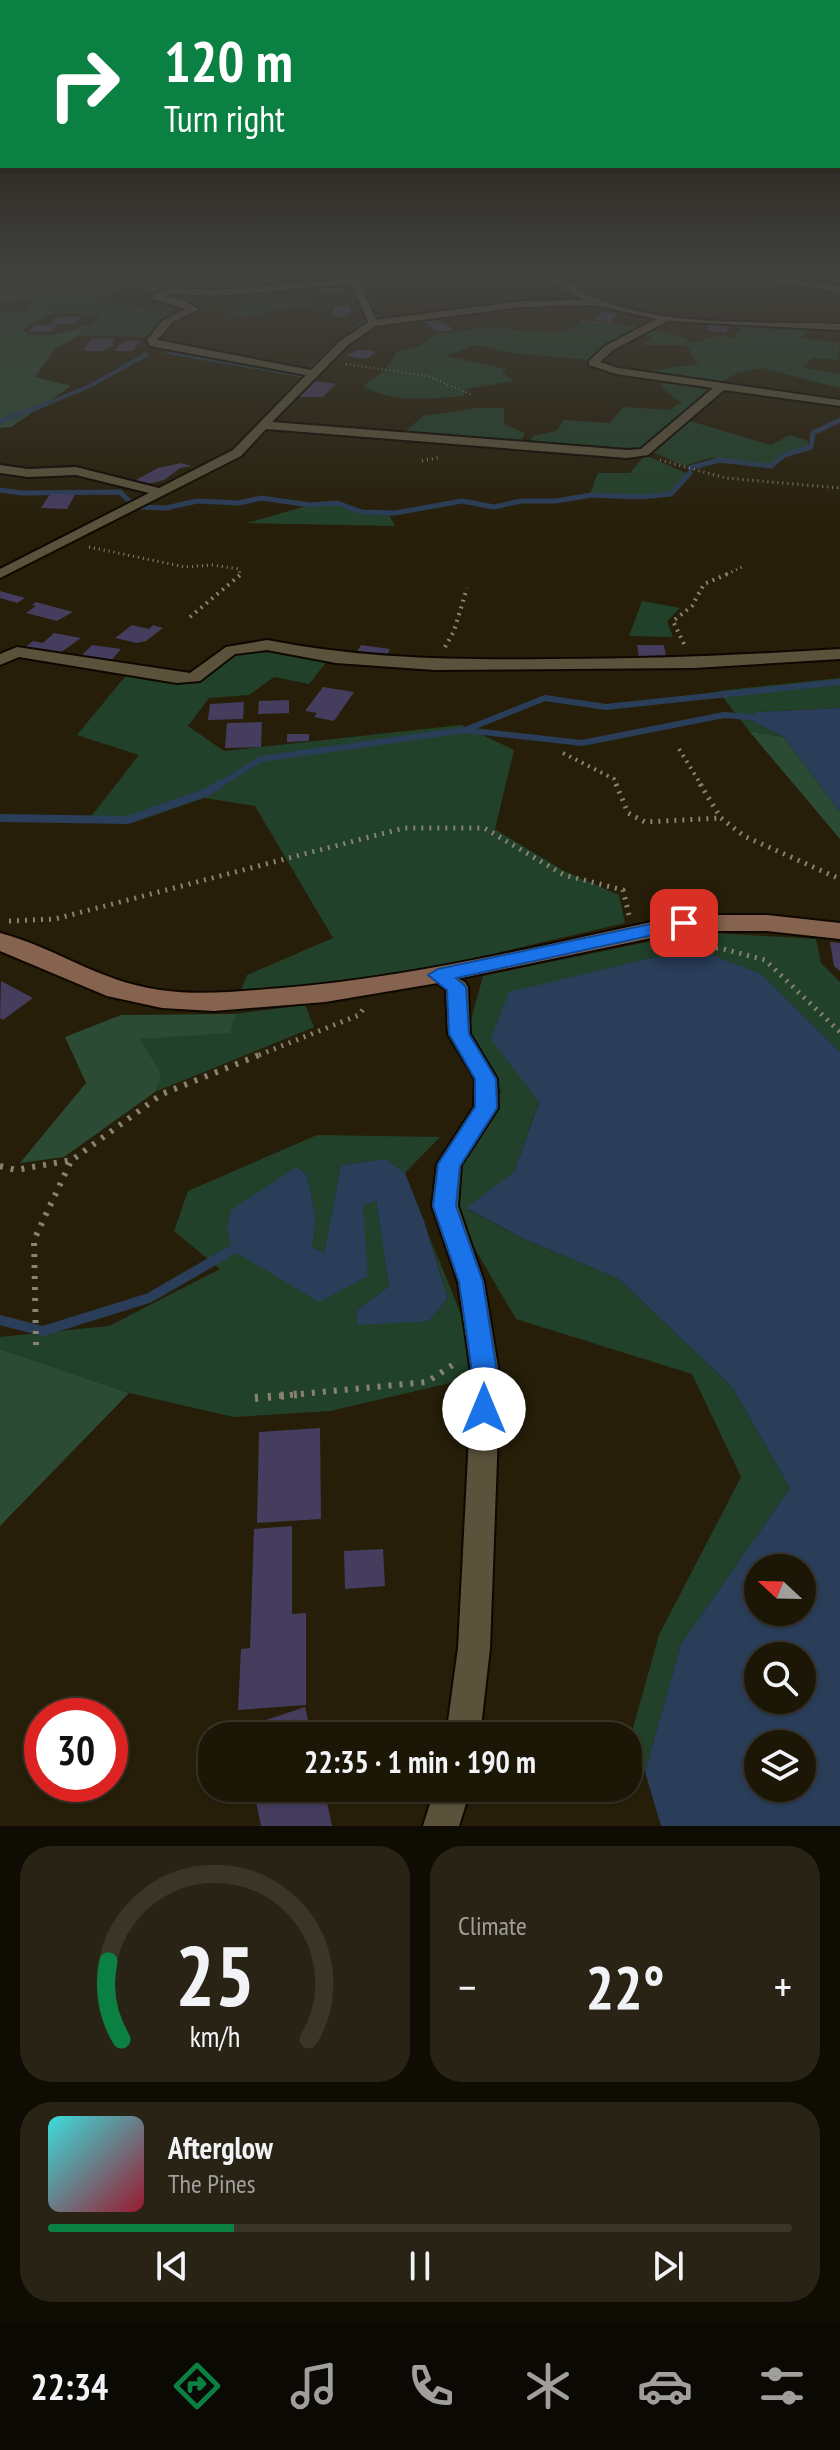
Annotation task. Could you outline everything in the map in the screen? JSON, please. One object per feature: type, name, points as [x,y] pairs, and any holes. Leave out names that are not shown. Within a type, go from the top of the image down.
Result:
[{"type":"street","points":[[226,357],[313,373]]},
{"type":"street","points":[[0,574],[237,453],[330,357]]},
{"type":"street","points":[[599,357],[593,363],[616,371],[840,403]]},
{"type":"street","points":[[263,425],[627,454],[644,452],[722,386]]},
{"type":"street","points":[[0,469],[28,473],[76,471],[161,492]]},
{"type":"street","points":[[0,660],[17,652],[177,678],[194,678],[231,650],[267,645],[336,658],[435,665],[694,663],[840,654]]},
{"type":"street","points":[[0,941],[116,990],[162,999],[214,1002],[325,993],[438,975],[634,931],[684,923],[767,923],[840,931]]},
{"type":"street","points":[[438,975],[457,987],[459,1034],[486,1079],[486,1108],[449,1164],[445,1206],[471,1282],[486,1379],[474,1648],[465,1722]]},
{"type":"street","points":[[441,1826],[449,1802]]},
{"type":"path","points":[[326,361],[409,373],[458,385],[472,395]]},
{"type":"path","points":[[644,452],[682,470],[719,477],[840,488]]},
{"type":"path","points":[[60,541],[185,567],[212,565],[239,569],[240,575],[190,617]]},
{"type":"path","points":[[694,663],[673,621],[692,606],[704,584],[742,567]]},
{"type":"path","points":[[435,665],[454,631],[467,588]]},
{"type":"path","points":[[679,749],[721,818],[744,836],[840,879]]},
{"type":"path","points":[[563,753],[614,779],[628,813],[645,822],[721,818]]},
{"type":"path","points":[[0,920],[55,919],[404,828],[484,828],[564,875],[623,890],[634,931]]},
{"type":"path","points":[[673,948],[720,948],[765,960],[840,1032]]},
{"type":"path","points":[[0,1166],[16,1170],[72,1160],[162,1094],[359,1015],[381,984]]},
{"type":"path","points":[[36,1345],[34,1240],[72,1160]]},
{"type":"path","points":[[255,1398],[427,1382],[482,1346]]},
{"type":"green space","points":[[0,357],[49,357],[35,377],[71,386],[11,427],[0,428]]},
{"type":"green space","points":[[394,357],[452,357],[506,369],[502,372],[514,381],[467,389],[464,396],[425,399],[386,395],[363,386],[385,370]]},
{"type":"green space","points":[[559,357],[593,357],[590,360]]},
{"type":"green space","points":[[694,357],[838,357],[838,360],[812,358],[803,367],[840,374],[840,388],[762,368],[738,373],[717,384],[636,373],[698,364]]},
{"type":"green space","points":[[675,381],[715,387],[641,450],[627,452],[528,445],[533,436],[557,431],[564,420],[610,423],[623,407],[669,410],[681,403],[662,388],[663,383]]},
{"type":"green space","points":[[478,408],[504,408],[504,424],[525,433],[520,444],[401,435],[423,416]]},
{"type":"green space","points":[[687,420],[771,445],[790,435],[808,441],[808,447],[782,454],[769,464],[710,458],[684,466],[651,451]]},
{"type":"green space","points":[[645,455],[688,474],[670,493],[640,497],[590,494],[598,473],[630,473]]},
{"type":"green space","points":[[337,504],[360,513],[389,515],[395,526],[247,523],[307,506]]},
{"type":"green space","points":[[642,601],[680,608],[667,621],[673,637],[629,636]]},
{"type":"green space","points":[[265,649],[328,660],[309,684],[274,677],[249,695],[209,698],[188,726],[224,751],[461,725],[514,750],[495,829],[564,871],[619,895],[625,923],[431,968],[319,987],[241,990],[247,975],[333,938],[255,806],[204,798],[132,823],[86,823],[139,755],[77,735],[128,673],[190,683],[236,652]]},
{"type":"green space","points":[[840,678],[840,708],[756,712],[754,721],[784,737],[749,731],[718,691]]},
{"type":"green space","points":[[749,731],[784,737],[840,812],[840,839]]},
{"type":"green space","points":[[696,932],[816,939],[821,963],[840,982],[840,1052],[761,975],[539,1101],[514,1172],[467,1209],[522,1238],[619,1279],[732,1387],[790,1488],[681,1644],[645,1772],[642,1770],[642,1722],[635,1722],[659,1635],[741,1477],[692,1374],[516,1319],[458,1220],[458,1174],[501,1091],[468,1031],[483,976]]},
{"type":"green space","points":[[305,1005],[314,1027],[155,1092],[118,1029]]},
{"type":"green space","points":[[236,1014],[230,1033],[140,1039],[161,1074],[155,1092],[64,1157],[20,1163],[86,1083],[65,1037],[121,1015]]},
{"type":"green space","points":[[317,1135],[440,1137],[405,1173],[386,1159],[341,1165],[324,1253],[312,1247],[316,1219],[307,1175],[297,1167],[319,1302],[363,1206],[376,1201],[389,1286],[356,1311],[429,1321],[448,1298],[430,1238],[467,1329],[472,1378],[330,1411],[234,1417],[129,1393],[0,1349],[0,1337],[109,1326],[220,1269],[174,1231],[188,1191]]},
{"type":"green space","points":[[0,1349],[129,1393],[0,1526]]},
{"type":"water","points":[[840,708],[840,812],[784,737],[753,721],[756,712]]},
{"type":"water","points":[[709,954],[761,974],[840,1052],[840,1826],[661,1826],[645,1772],[681,1644],[790,1488],[732,1387],[619,1279],[522,1238],[466,1208],[514,1172],[539,1102],[491,1039],[509,992],[651,958]]},
{"type":"water","points":[[386,1159],[405,1173],[448,1298],[429,1321],[358,1325],[356,1311],[389,1286],[376,1201],[363,1206],[368,1276],[319,1302],[232,1250],[227,1225],[232,1209],[297,1167],[307,1175],[316,1219],[312,1247],[324,1253],[341,1165]]},
{"type":"building","points":[[315,381],[336,384],[323,397],[299,397]]},
{"type":"building","points":[[181,463],[192,466],[180,468],[164,480],[148,484],[134,481],[158,468]]},
{"type":"building","points":[[50,494],[75,495],[67,509],[41,508]]},
{"type":"building","points":[[0,591],[25,598],[17,603],[0,598]]},
{"type":"building","points":[[36,602],[73,612],[57,621],[26,613],[36,606],[32,605]]},
{"type":"building","points":[[132,625],[163,628],[146,641],[137,643],[115,638]]},
{"type":"building","points":[[54,633],[81,638],[57,655],[23,649],[33,641],[43,643]]},
{"type":"building","points":[[92,645],[121,649],[108,664],[78,659]]},
{"type":"building","points":[[361,645],[390,649],[385,659],[355,655]]},
{"type":"building","points":[[637,645],[664,645],[666,657],[639,657]]},
{"type":"building","points":[[323,687],[354,692],[334,721],[314,717],[317,713],[305,711]]},
{"type":"building","points":[[289,700],[289,713],[258,714],[259,701]]},
{"type":"building","points":[[244,702],[243,719],[208,720],[210,704]]},
{"type":"building","points":[[262,722],[261,747],[225,748],[227,723]]},
{"type":"building","points":[[287,734],[309,734],[309,741],[287,742]]},
{"type":"building","points":[[830,942],[840,943],[840,971],[834,966]]},
{"type":"building","points":[[1,981],[33,998],[3,1020],[0,1018]]},
{"type":"building","points":[[320,1428],[321,1519],[257,1523],[259,1432]]},
{"type":"building","points":[[292,1526],[292,1614],[306,1613],[306,1705],[238,1710],[241,1649],[250,1648],[254,1529]]},
{"type":"building","points":[[383,1549],[385,1586],[345,1589],[344,1551]]},
{"type":"building","points":[[305,1707],[309,1722],[260,1722]]},
{"type":"building","points":[[256,1802],[327,1802],[332,1826],[261,1826]]},
{"type":"waterway","points":[[44,405],[90,386],[141,357]]},
{"type":"waterway","points":[[198,357],[300,375]]},
{"type":"waterway","points":[[312,367],[323,357]]},
{"type":"waterway","points":[[0,422],[44,405]]},
{"type":"waterway","points":[[690,468],[719,460],[771,466],[784,455],[811,447],[813,433],[840,420]]},
{"type":"waterway","points":[[141,507],[166,508],[197,501],[239,503],[261,498],[310,505],[337,503],[362,512],[395,513],[462,501],[494,507],[521,501],[556,501],[591,495],[640,497],[671,494],[690,473]]},
{"type":"waterway","points":[[0,490],[22,493],[120,492],[129,501]]},
{"type":"waterway","points":[[465,730],[545,698],[606,707],[840,682]]},
{"type":"waterway","points":[[217,786],[261,759],[464,730],[582,743],[724,715],[764,718]]},
{"type":"waterway","points":[[0,818],[128,820],[207,792],[220,784]]},
{"type":"waterway","points":[[0,1320],[43,1331],[149,1298],[232,1250]]},
{"type":"route","points":[[484,1409],[486,1379],[471,1282],[445,1206],[449,1164],[486,1108],[486,1079],[459,1034],[457,987],[438,975],[634,931],[684,923]]}]
